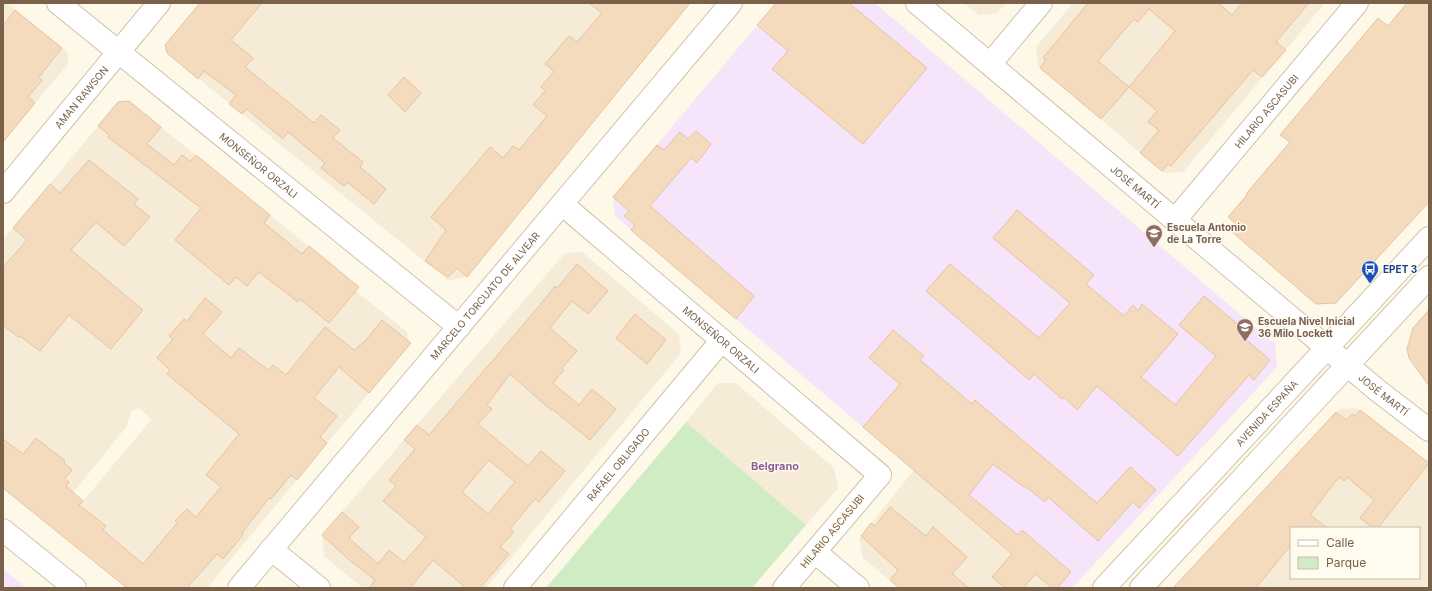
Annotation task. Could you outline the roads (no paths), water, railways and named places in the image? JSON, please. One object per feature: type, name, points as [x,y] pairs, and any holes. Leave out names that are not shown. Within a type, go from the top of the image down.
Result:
[{"type":"street","name":"MONSEÑOR ORZALI","points":[[58,3],[459,327]]},
{"type":"street","name":"AMAN RAWSON","points":[[3,192],[159,3]]},
{"type":"street","name":"MARCELO TORCUATO DE ALVEAR","points":[[239,588],[731,3]]},
{"type":"street","name":"JOSÉ MARTÍ","points":[[917,3],[1377,390],[1429,430]]},
{"type":"street","points":[[990,64],[1041,3]]},
{"type":"street","name":"HILARIO ASCASUBI","points":[[1175,220],[1357,3]]},
{"type":"street","name":"MONSEÑOR ORZALI","points":[[562,204],[880,475]]},
{"type":"street","name":"AVENIDA ESPAÑA","points":[[1104,588],[1429,238]]},
{"type":"street","points":[[1142,588],[1429,276]]},
{"type":"street","name":"RAFAEL OBLIGADO","points":[[515,588],[722,340]]},
{"type":"street","name":"HILARIO ASCASUBI","points":[[784,588],[880,475]]},
{"type":"street","points":[[3,530],[75,588]]},
{"type":"street","points":[[271,550],[319,588]]},
{"type":"street","points":[[815,552],[858,588]]},
{"type":"place","name":"Escuela Antonio de La Torre","points":[[1154,248]]},
{"type":"place","name":"EPET 3","points":[[1370,284]]},
{"type":"place","name":"Escuela Nivel Inicial 36 Milo Lockett","points":[[1245,342]]},
{"type":"district","name":"Belgrano","points":[[775,466]]}]
